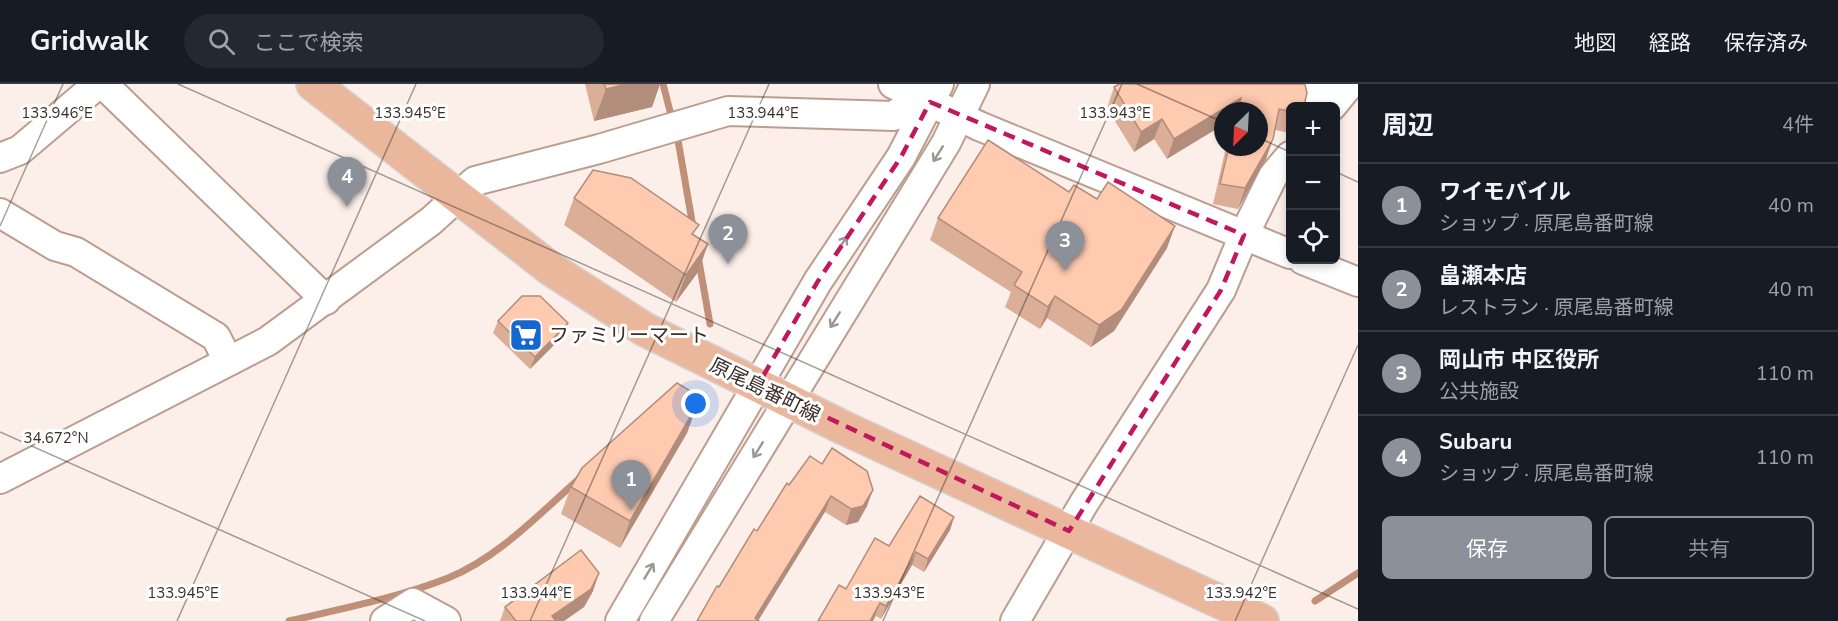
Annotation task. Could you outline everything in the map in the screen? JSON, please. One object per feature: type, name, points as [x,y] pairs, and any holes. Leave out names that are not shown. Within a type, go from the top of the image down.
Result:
[{"type":"main road","name":"原尾島番町線","points":[[313,84],[457,197],[593,298],[644,329],[789,400],[1262,621]]},
{"type":"street","points":[[0,158],[20,150],[98,84]]},
{"type":"street","points":[[103,84],[326,300]]},
{"type":"street","points":[[893,84],[926,92],[958,116],[1286,252]]},
{"type":"street","points":[[654,621],[789,400],[828,331],[946,143],[975,84]]},
{"type":"street","points":[[1315,102],[1318,84]]},
{"type":"street","points":[[1335,102],[1350,84]]},
{"type":"street","points":[[0,479],[268,341],[431,220],[475,181],[728,111],[894,116],[926,92]]},
{"type":"street","points":[[620,621],[818,281],[901,157],[926,92]]},
{"type":"street","points":[[1015,621],[1084,503],[1221,290],[1244,235],[1273,177],[1286,161]]},
{"type":"street","points":[[0,213],[55,246],[76,252],[216,337],[228,361]]},
{"type":"street","points":[[1313,264],[1358,282]]},
{"type":"street","points":[[385,621],[413,603],[446,621]]},
{"type":"highlighted area","points":[[930,102],[1244,235],[1221,290],[1069,531],[758,385],[818,281],[901,157]]},
{"type":"building","points":[[604,84],[627,84],[606,89]]},
{"type":"building","points":[[1119,84],[1305,84],[1307,93],[1305,102],[1286,102],[1286,110],[1279,109],[1273,139],[1268,148],[1268,102],[1240,102],[1241,98],[1234,102],[1214,102],[1214,115],[1174,139],[1162,119],[1141,132],[1114,87]]},
{"type":"building","points":[[988,140],[1069,192],[1074,185],[1097,199],[1108,182],[1175,226],[1122,309],[1099,325],[1055,296],[1048,307],[1014,285],[1022,272],[938,218]]},
{"type":"building","points":[[1227,156],[1263,156],[1245,188],[1220,184]]},
{"type":"building","points":[[593,170],[631,178],[699,225],[692,234],[708,244],[686,275],[574,198]]},
{"type":"building","points":[[522,296],[540,296],[568,323],[535,357],[498,321]]},
{"type":"building","points":[[677,383],[692,392],[697,405],[630,521],[571,487],[582,468]]},
{"type":"building","points":[[832,448],[867,471],[873,490],[863,506],[851,509],[831,496],[755,618],[759,621],[697,621],[754,529],[757,531],[787,483],[789,485],[810,456],[822,464]]},
{"type":"building","points":[[920,496],[954,517],[928,559],[916,552],[886,606],[880,603],[870,621],[818,621],[839,585],[846,589],[875,538],[889,546]]},
{"type":"building","points":[[581,550],[599,573],[591,589],[552,616],[556,621],[516,621],[505,607]]},
{"type":"waterway","points":[[663,84],[672,119]]},
{"type":"waterway","points":[[678,140],[693,227]]},
{"type":"waterway","points":[[698,256],[710,324]]},
{"type":"waterway","points":[[289,621],[369,602],[448,578],[501,547],[579,479]]},
{"type":"waterway","points":[[1315,601],[1358,573]]},
{"type":"place","name":"Subaru","points":[[347,207]]},
{"type":"place","name":"畠瀬本店","points":[[728,264]]},
{"type":"place","name":"岡山市 中区役所","points":[[1065,271]]},
{"type":"place","name":"ファミリーマート","points":[[526,335]]},
{"type":"place","name":"ワイモバイル","points":[[631,510]]}]
